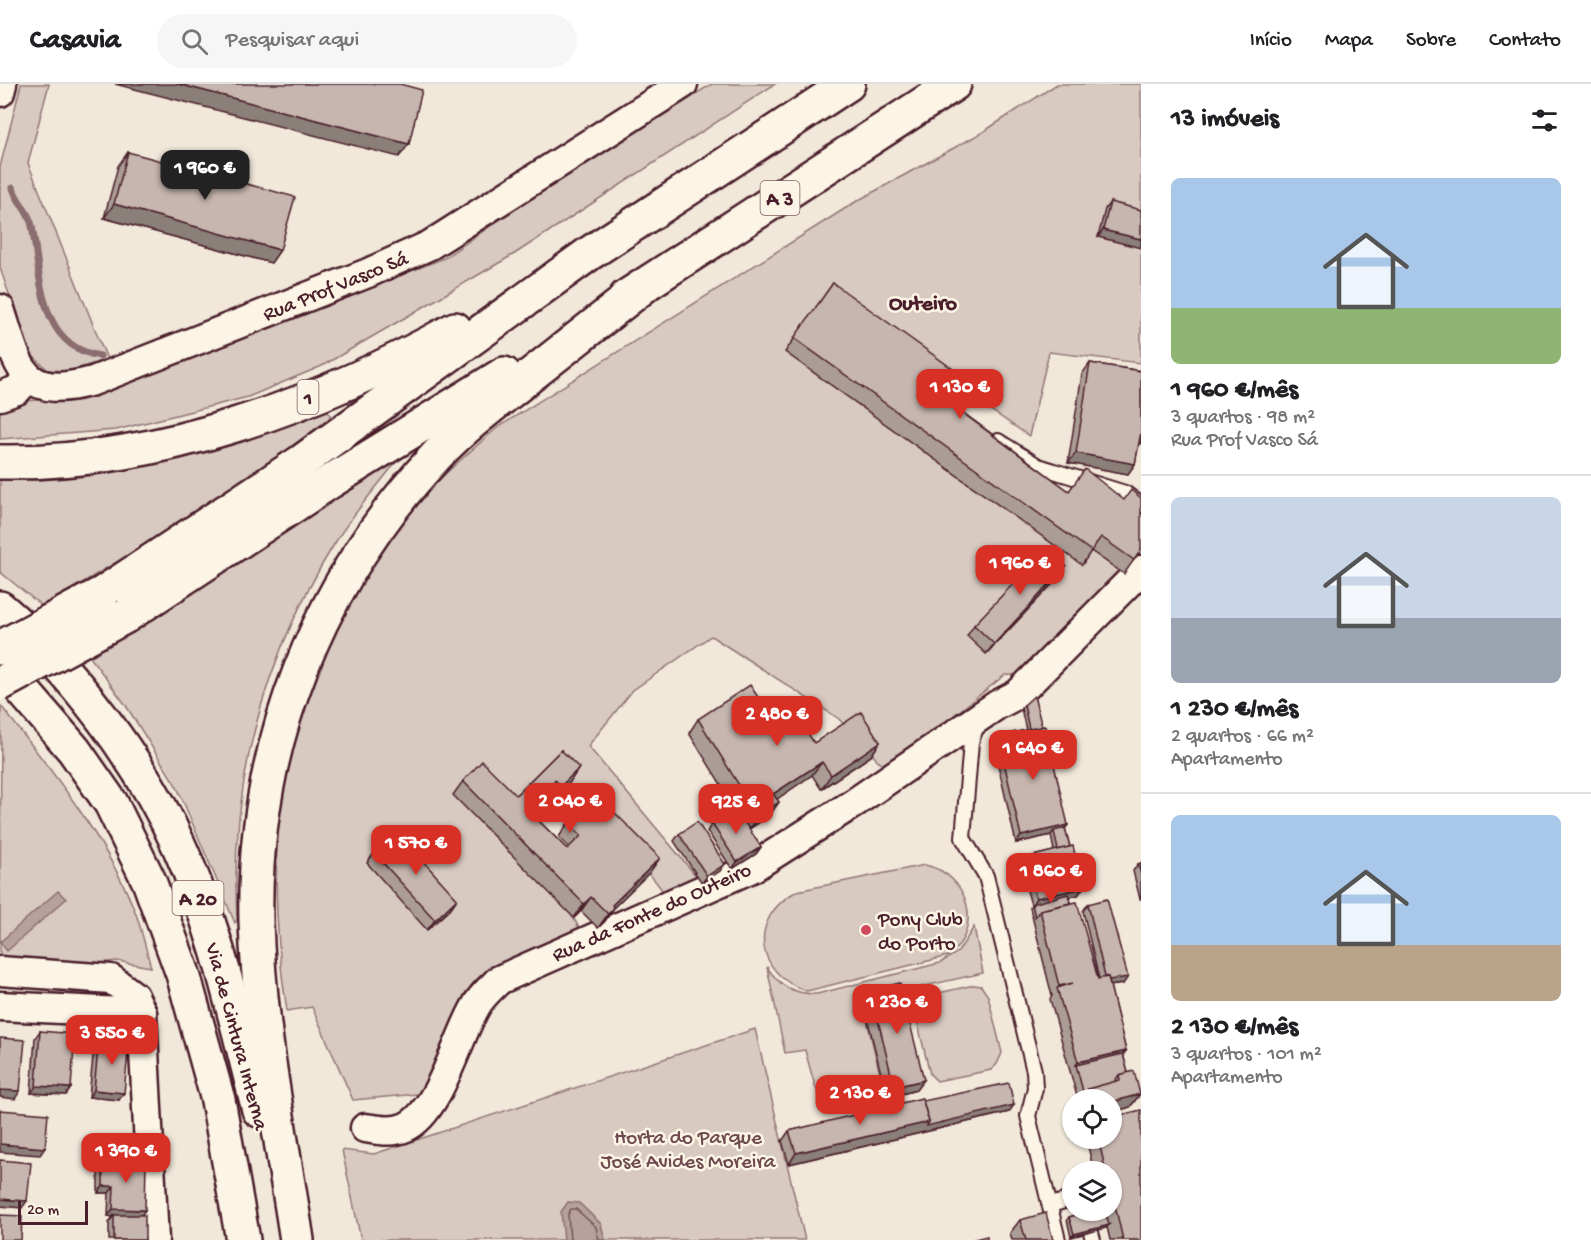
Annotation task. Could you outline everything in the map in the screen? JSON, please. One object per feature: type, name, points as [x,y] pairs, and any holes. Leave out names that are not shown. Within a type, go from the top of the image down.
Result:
[{"type":"highway","points":[[590,253],[848,84]]},
{"type":"highway","name":"A 3","points":[[644,286],[954,84]]},
{"type":"highway","name":"1","points":[[0,462],[46,461],[135,449],[184,439],[279,409],[423,347],[590,253]]},
{"type":"highway","name":"1","points":[[0,648],[103,593],[301,462],[590,253]]},
{"type":"highway","points":[[0,684],[126,616],[332,481],[644,286]]},
{"type":"highway","points":[[297,1240],[264,1019],[256,918],[262,813],[278,732],[292,685],[312,638],[345,573],[387,513],[437,455],[484,412],[644,286]]},
{"type":"highway","name":"Via de Cintura Interna","points":[[0,608],[49,654],[87,699],[141,776],[179,845],[220,961],[292,1240]]},
{"type":"highway","name":"Via de Cintura Interna","points":[[0,664],[74,750],[111,803],[149,881],[183,974],[218,1101],[243,1240]]},
{"type":"street","points":[[0,92],[2,84]]},
{"type":"street","name":"Rua Prof Vasco Sá","points":[[28,378],[38,385],[72,387],[93,381],[368,273],[430,245],[683,84]]},
{"type":"street","points":[[0,309],[19,366],[28,378],[18,390],[0,396]]},
{"type":"street","name":"Rua da Fonte do Outeiro","points":[[365,1128],[392,1131],[407,1126],[420,1117],[434,1096],[476,1006],[499,980],[752,867],[854,803],[981,716],[1018,694],[1141,570]]},
{"type":"street","points":[[0,971],[111,979],[134,996],[142,1012],[154,1240]]},
{"type":"street","points":[[0,1006],[142,1012]]},
{"type":"lane","points":[[990,436],[1038,466],[1125,493],[1141,505]]},
{"type":"lane","points":[[981,716],[971,742],[963,838],[986,876],[1034,1071],[1035,1088],[1028,1116],[1058,1240]]},
{"type":"lane","points":[[1050,1205],[1062,1202]]},
{"type":"lane","points":[[1088,1221],[1093,1240]]},
{"type":"green space","points":[[21,84],[49,84],[28,163],[107,359],[70,371],[48,370],[33,356],[25,341],[0,268],[0,167]]},
{"type":"green space","points":[[712,84],[775,84],[516,253],[322,366],[248,397],[116,430],[0,439],[0,402],[61,399],[109,391],[444,258],[594,155]]},
{"type":"green space","points":[[1057,84],[1141,84],[1141,363],[1049,352],[1029,436],[824,297],[1081,564],[1091,551],[1124,574],[1019,675],[1005,675],[886,769],[838,718],[711,636],[633,690],[588,746],[702,883],[666,896],[648,872],[587,808],[552,764],[506,809],[585,937],[502,972],[429,1093],[353,1100],[312,1007],[287,1011],[276,898],[277,841],[284,778],[304,710],[340,623],[354,595],[387,542],[406,517],[449,470],[497,428],[857,201],[983,132]]},
{"type":"green space","points":[[327,411],[331,415],[326,422],[222,495],[151,541],[42,606],[0,572],[0,476],[62,477],[165,462],[256,437]]},
{"type":"green space","points":[[395,459],[396,462],[338,538],[312,582],[290,627],[272,674],[257,721],[246,770],[239,819],[236,869],[237,920],[235,923],[177,787],[125,704],[90,657]]},
{"type":"green space","points":[[1,706],[76,805],[110,859],[136,914],[151,967],[117,961],[90,964],[0,959]]},
{"type":"green space","name":"Pony Club do Porto","points":[[925,865],[940,870],[952,879],[961,891],[966,904],[968,918],[966,932],[959,945],[948,956],[807,991],[790,983],[776,972],[768,959],[764,945],[764,930],[770,916],[781,902],[797,891]]},
{"type":"green space","points":[[974,927],[983,973],[862,1000],[886,1099],[848,1107],[828,1105],[821,1099],[816,1088],[805,1050],[785,1053],[767,967],[777,980],[788,988],[801,993],[817,994],[940,963],[958,952]]},
{"type":"green space","name":"Pony Club do Porto","points":[[974,985],[981,986],[988,996],[1002,1053],[991,1070],[937,1081],[930,1074],[914,1008],[921,997]]},
{"type":"green space","name":"Horta do Parque José Avides Moreira","points":[[755,1029],[805,1240],[361,1240],[342,1150],[374,1154]]},
{"type":"water","points":[[58,891],[66,899],[7,951],[0,942]]},
{"type":"water","points":[[568,1202],[579,1203],[601,1224],[605,1240],[564,1240],[561,1212]]},
{"type":"building","points":[[178,84],[400,84],[422,90],[409,144]]},
{"type":"building","points":[[128,152],[295,197],[280,250],[114,204]]},
{"type":"building","points":[[1110,202],[1141,210],[1141,239],[1103,230]]},
{"type":"building","points":[[833,283],[978,387],[960,411],[1069,491],[1085,469],[1124,500],[1131,490],[1141,498],[1141,550],[1134,560],[1101,537],[1091,551],[794,338]]},
{"type":"building","points":[[1090,363],[1141,371],[1141,432],[1135,464],[1076,453]]},
{"type":"building","points":[[1047,548],[1066,566],[994,644],[974,625]]},
{"type":"building","points":[[750,685],[782,734],[801,722],[814,743],[861,712],[880,742],[831,775],[822,762],[773,794],[779,802],[758,816],[698,719]]},
{"type":"building","points":[[1034,696],[1042,727],[1029,729],[1024,705]]},
{"type":"building","points":[[1045,726],[1068,825],[1021,836],[998,736]]},
{"type":"building","points":[[561,750],[579,768],[561,786],[555,780],[543,792],[552,802],[536,818],[567,849],[581,836],[568,823],[597,795],[660,858],[612,905],[614,908],[608,914],[591,897],[584,904],[463,781],[482,761],[516,795]]},
{"type":"building","points":[[736,809],[761,847],[737,862],[712,824]]},
{"type":"building","points":[[697,822],[725,864],[707,876],[679,834]]},
{"type":"building","points":[[1065,828],[1070,847],[1058,850],[1054,831]]},
{"type":"building","points":[[397,832],[457,899],[435,920],[374,853]]},
{"type":"building","points":[[1073,846],[1083,888],[1036,898],[1025,858]]},
{"type":"building","points":[[1068,894],[1070,903],[1040,910],[1035,917],[1032,904]]},
{"type":"building","points":[[1107,899],[1128,977],[1109,980],[1105,977],[1088,904]]},
{"type":"building","points":[[1077,902],[1098,979],[1108,977],[1126,1051],[1078,1062],[1057,988],[1073,983],[1059,986],[1040,910]]},
{"type":"building","points":[[900,983],[924,1080],[894,1087],[871,990]]},
{"type":"building","points":[[40,1031],[75,1034],[71,1088],[36,1086]]},
{"type":"building","points":[[0,1038],[25,1040],[20,1091],[0,1090]]},
{"type":"building","points":[[99,1039],[129,1042],[124,1093],[94,1090]]},
{"type":"building","points":[[1123,1054],[1128,1073],[1119,1075],[1114,1082],[1082,1089],[1076,1065]]},
{"type":"building","points":[[1134,1071],[1140,1094],[1122,1099],[1122,1089],[1088,1089],[1120,1080],[1119,1075]]},
{"type":"building","points":[[1009,1083],[1014,1105],[927,1126],[929,1122],[923,1101]]},
{"type":"building","points":[[922,1098],[929,1122],[796,1153],[789,1131]]},
{"type":"building","points":[[0,1110],[48,1114],[45,1148],[0,1144]]},
{"type":"building","points":[[1141,1110],[1141,1240],[1123,1240],[1119,1221],[1122,1221],[1122,1161],[1103,1161],[1101,1149],[1122,1149],[1122,1115]]},
{"type":"building","points":[[0,1160],[31,1163],[27,1201],[0,1199]]},
{"type":"building","points":[[103,1162],[146,1163],[145,1210],[113,1209],[114,1186],[103,1186]]},
{"type":"building","points":[[1046,1213],[1053,1240],[1026,1240],[1020,1220]]},
{"type":"building","points":[[0,1215],[22,1216],[21,1240],[0,1240]]},
{"type":"building","points":[[114,1215],[145,1215],[145,1240],[114,1240]]},
{"type":"building","points":[[1070,1221],[1108,1221],[1109,1225],[1074,1234]]},
{"type":"building","points":[[987,1236],[987,1240],[971,1240]]},
{"type":"waterway","points":[[13,188],[32,226],[41,285],[53,323],[64,338],[79,349],[100,356]]},
{"type":"place","name":"Pony Club do Porto","points":[[866,930]]},
{"type":"district","name":"Outeiro","points":[[923,301]]}]
